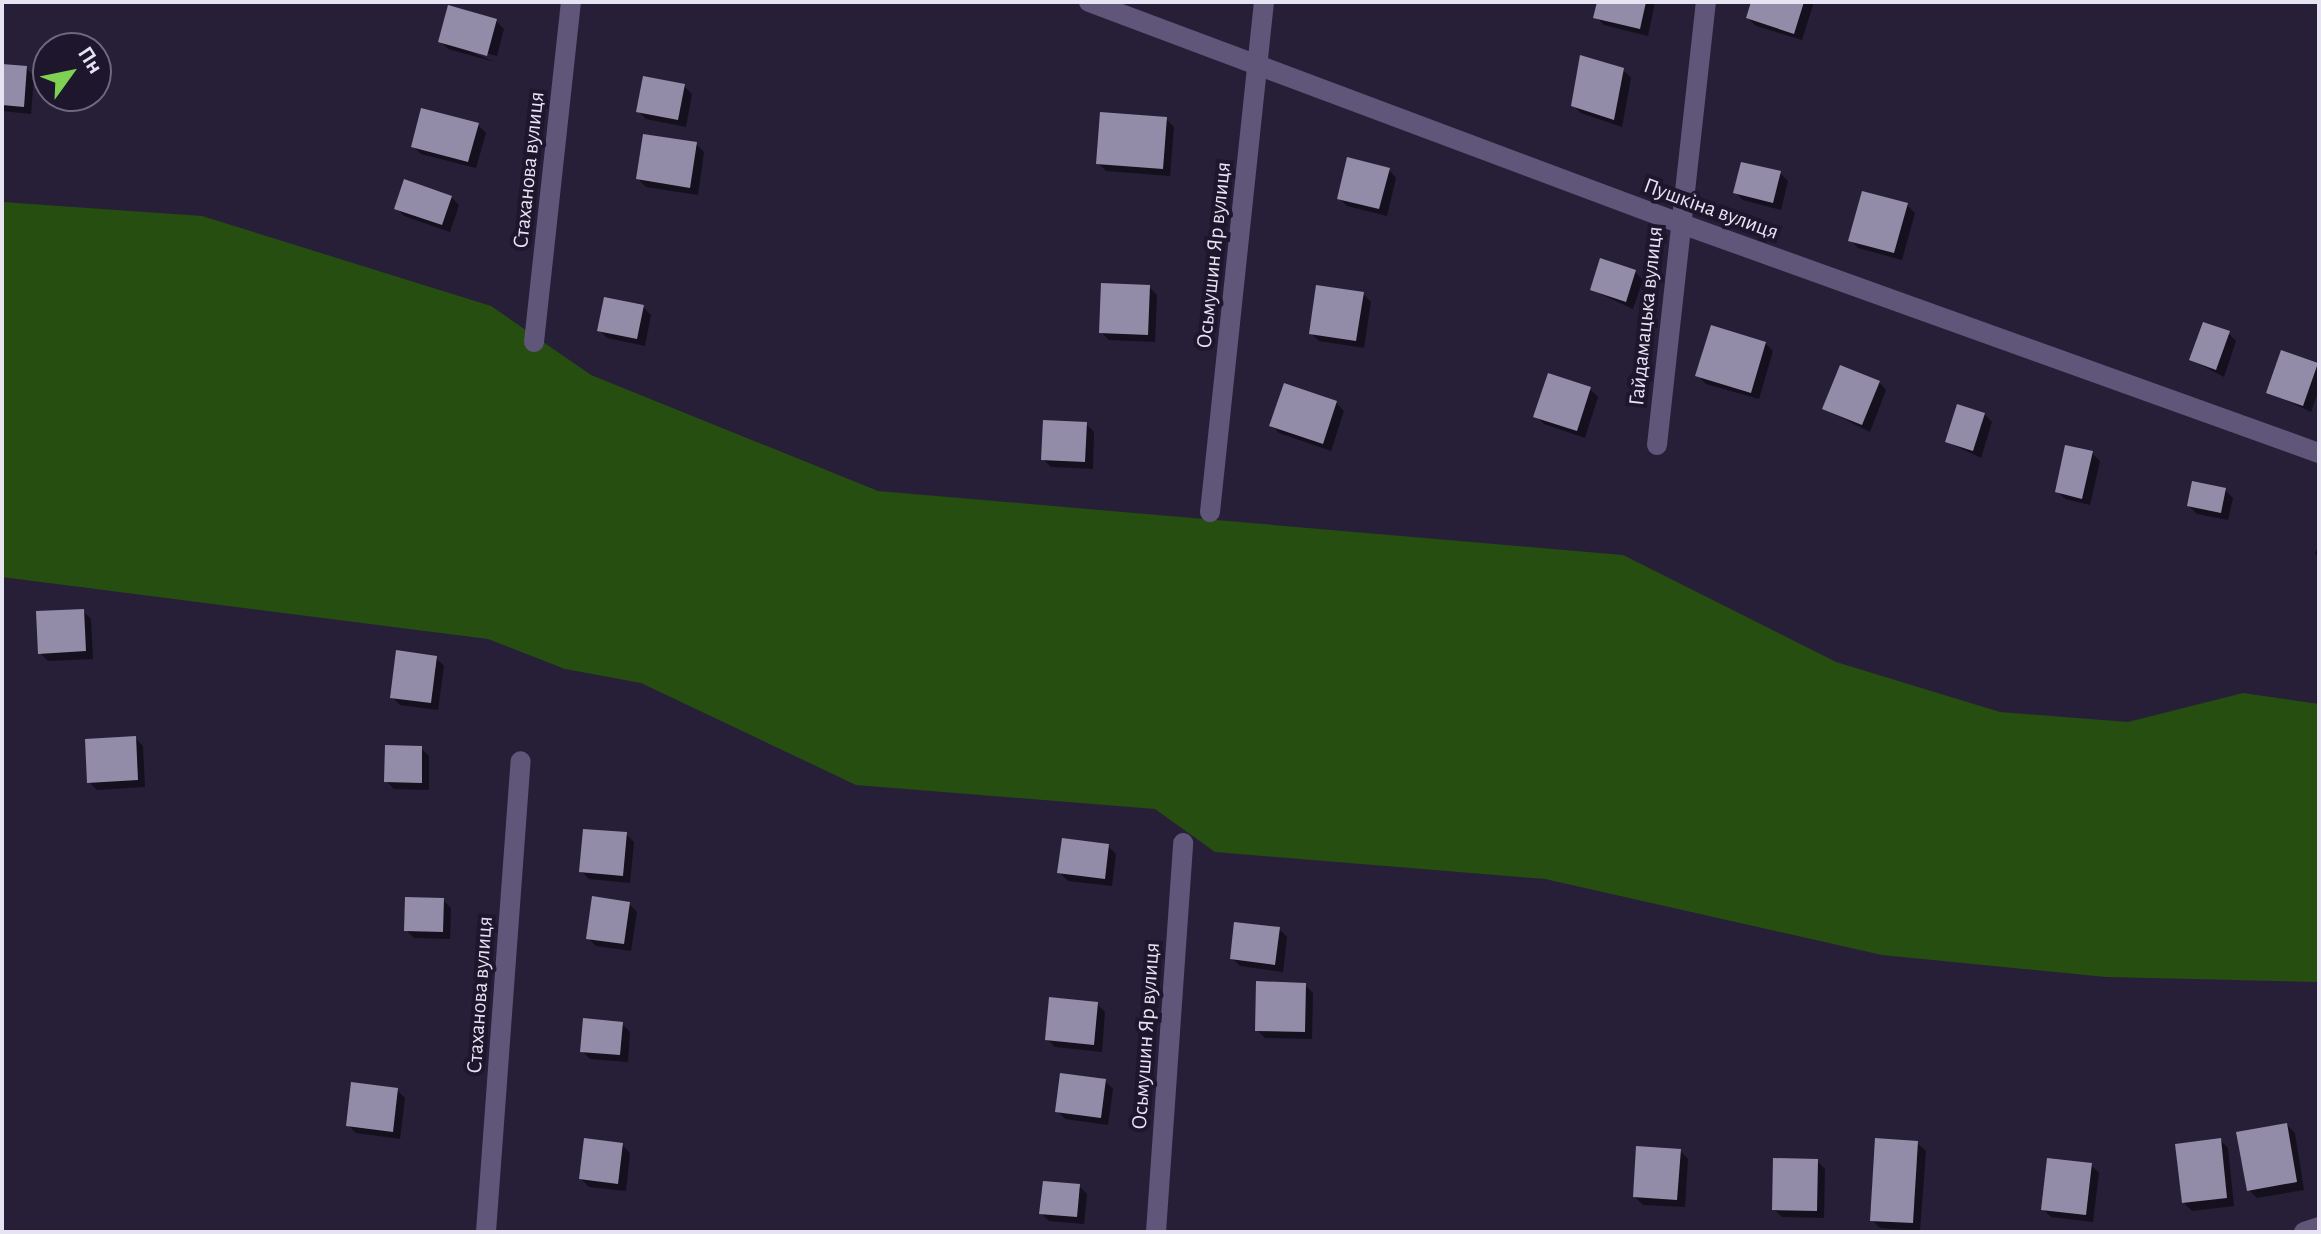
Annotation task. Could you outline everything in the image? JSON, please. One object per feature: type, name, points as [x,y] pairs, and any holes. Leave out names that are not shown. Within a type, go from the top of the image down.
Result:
[{"type":"street","name":"Стаханова вулиця","points":[[534,342],[571,2]]},
{"type":"street","name":"Пушкіна вулиця","points":[[1089,2],[1679,223],[2319,453]]},
{"type":"street","name":"Осьмушин Яр вулиця","points":[[1210,512],[1264,2]]},
{"type":"street","name":"Гайдамацька вулиця","points":[[1657,445],[1679,223],[1706,2]]},
{"type":"street","name":"Стаханова вулиця","points":[[486,1232],[521,761]]},
{"type":"street","name":"Осьмушин Яр вулиця","points":[[1156,1232],[1183,843]]},
{"type":"street","points":[[2304,1232],[2319,1227]]},
{"type":"green space","points":[[2,202],[202,216],[491,306],[591,375],[878,491],[1623,555],[1836,662],[2000,712],[2128,722],[2243,693],[2319,704],[2319,982],[2106,977],[1882,955],[1545,879],[1215,852],[1155,809],[856,785],[641,683],[565,669],[488,639],[2,577]]},
{"type":"building","points":[[1597,2],[1646,2],[1640,29],[1593,18]]},
{"type":"building","points":[[1751,2],[1804,2],[1794,34],[1746,18]]},
{"type":"building","points":[[448,5],[497,19],[487,56],[438,42]]},
{"type":"building","points":[[1580,55],[1624,68],[1614,120],[1571,106]]},
{"type":"building","points":[[2,64],[27,66],[24,107],[2,105]]},
{"type":"building","points":[[643,76],[685,84],[678,120],[636,112]]},
{"type":"building","points":[[421,108],[479,123],[468,162],[411,147]]},
{"type":"building","points":[[1100,112],[1167,117],[1163,169],[1096,164]]},
{"type":"building","points":[[643,134],[697,142],[690,188],[636,179]]},
{"type":"building","points":[[1347,157],[1390,168],[1379,209],[1337,199]]},
{"type":"building","points":[[1741,162],[1781,171],[1773,203],[1733,193]]},
{"type":"building","points":[[404,179],[452,196],[442,225],[394,209]]},
{"type":"building","points":[[1862,191],[1908,203],[1894,253],[1848,241]]},
{"type":"building","points":[[1600,258],[1636,270],[1626,302],[1590,290]]},
{"type":"building","points":[[1101,283],[1150,285],[1148,335],[1099,333]]},
{"type":"building","points":[[1316,285],[1364,292],[1356,341],[1309,334]]},
{"type":"building","points":[[604,297],[644,305],[637,339],[597,331]]},
{"type":"building","points":[[2203,322],[2230,331],[2216,370],[2189,360]]},
{"type":"building","points":[[1711,325],[1766,342],[1751,393],[1695,376]]},
{"type":"building","points":[[2281,350],[2318,363],[2303,406],[2266,393]]},
{"type":"building","points":[[1840,365],[1880,381],[1862,425],[1822,409]]},
{"type":"building","points":[[1548,373],[1591,387],[1577,431],[1533,417]]},
{"type":"building","points":[[1284,383],[1337,401],[1323,444],[1269,426]]},
{"type":"building","points":[[1957,404],[1985,413],[1973,451],[1945,442]]},
{"type":"building","points":[[1043,420],[1087,422],[1085,462],[1041,460]]},
{"type":"building","points":[[2065,445],[2093,451],[2082,499],[2055,492]]},
{"type":"building","points":[[2192,481],[2226,488],[2221,513],[2187,506]]},
{"type":"building","points":[[84,609],[86,651],[38,654],[36,611]]},
{"type":"building","points":[[396,650],[437,656],[431,703],[390,698]]},
{"type":"building","points":[[136,736],[138,780],[87,783],[85,739]]},
{"type":"building","points":[[385,745],[422,746],[422,783],[384,782]]},
{"type":"building","points":[[583,829],[627,832],[623,876],[579,872]]},
{"type":"building","points":[[1062,838],[1109,844],[1105,879],[1057,873]]},
{"type":"building","points":[[592,896],[630,902],[624,944],[586,939]]},
{"type":"building","points":[[405,897],[444,898],[443,932],[404,931]]},
{"type":"building","points":[[1234,922],[1280,927],[1275,965],[1230,959]]},
{"type":"building","points":[[1256,981],[1306,983],[1305,1032],[1255,1031]]},
{"type":"building","points":[[1049,997],[1098,1002],[1094,1045],[1045,1040]]},
{"type":"building","points":[[583,1018],[623,1022],[620,1055],[580,1052]]},
{"type":"building","points":[[1060,1073],[1106,1079],[1101,1118],[1055,1112]]},
{"type":"building","points":[[351,1082],[398,1088],[393,1132],[346,1126]]},
{"type":"building","points":[[2287,1123],[2297,1182],[2247,1191],[2236,1132]]},
{"type":"building","points":[[584,1138],[623,1143],[618,1184],[579,1179]]},
{"type":"building","points":[[1875,1138],[1918,1141],[1913,1223],[1870,1221]]},
{"type":"building","points":[[2221,1138],[2227,1198],[2182,1203],[2175,1144]]},
{"type":"building","points":[[1636,1146],[1681,1149],[1677,1200],[1633,1197]]},
{"type":"building","points":[[1773,1158],[1818,1159],[1817,1211],[1772,1210]]},
{"type":"building","points":[[2047,1158],[2092,1163],[2086,1215],[2041,1210]]},
{"type":"building","points":[[1043,1181],[1080,1184],[1077,1217],[1039,1214]]}]
